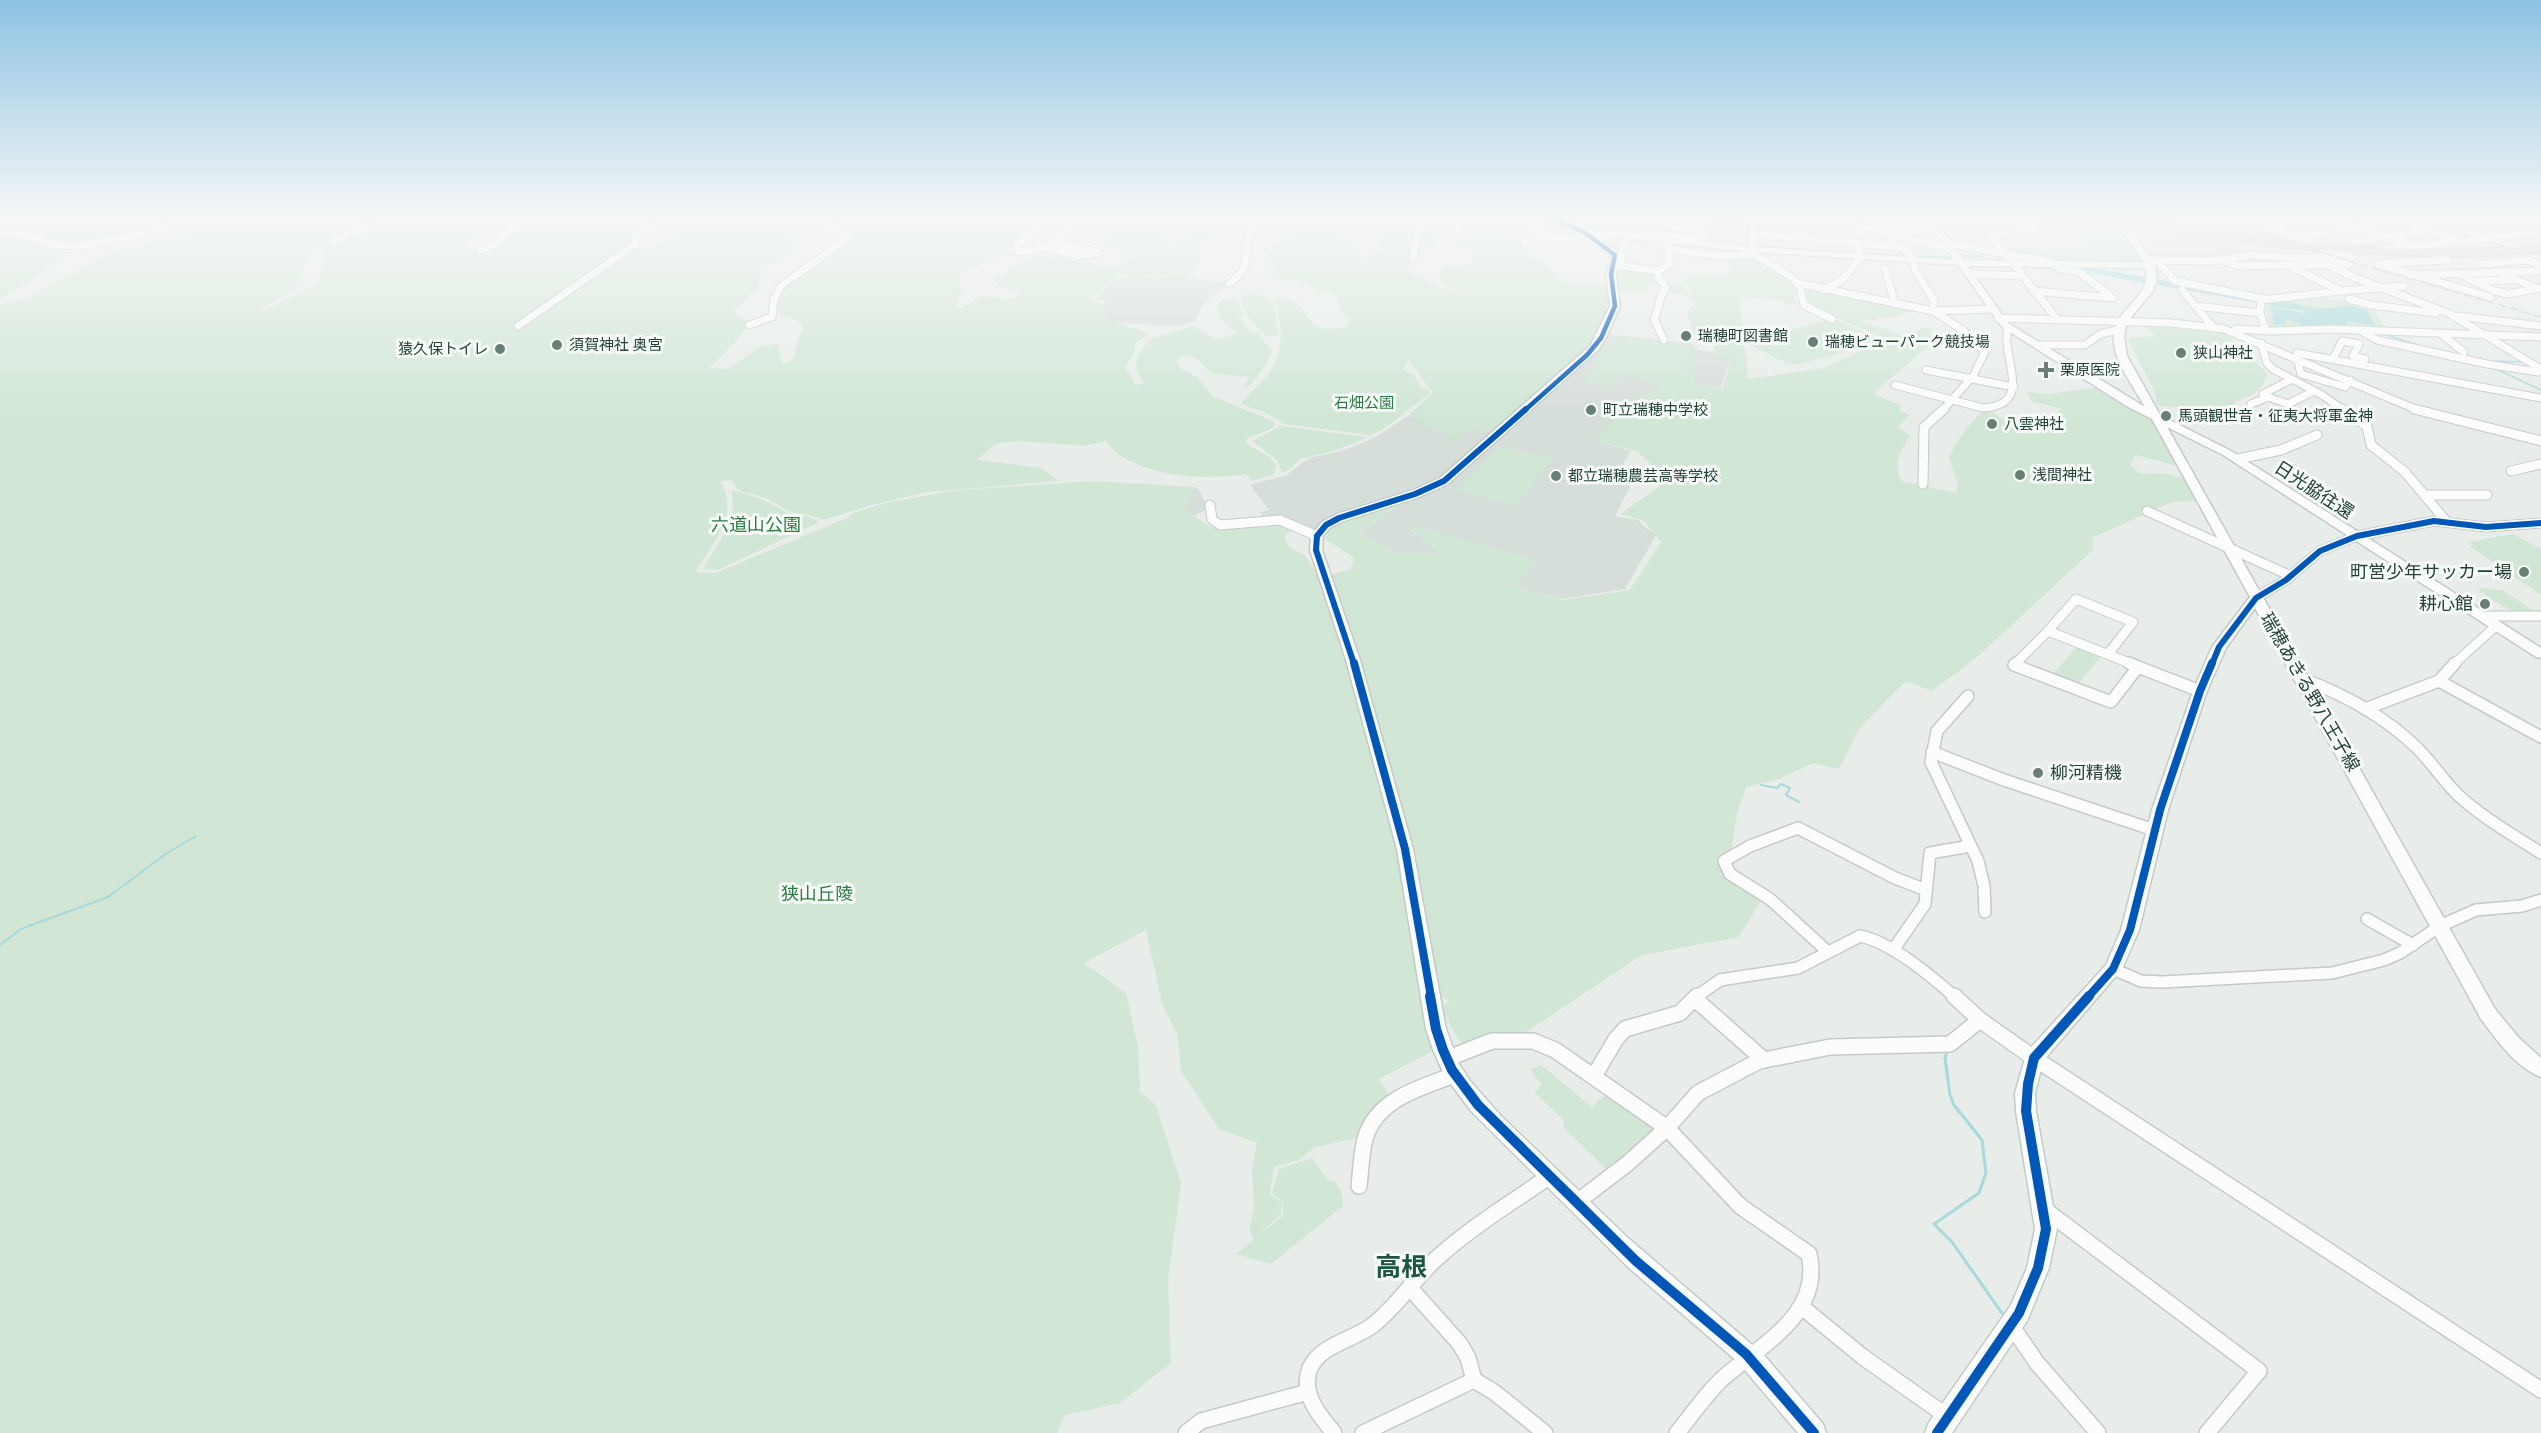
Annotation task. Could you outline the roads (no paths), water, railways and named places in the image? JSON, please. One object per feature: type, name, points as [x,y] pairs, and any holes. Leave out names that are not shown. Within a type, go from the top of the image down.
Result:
[{"type":"street","points":[[518,326],[580,283]]},
{"type":"street","points":[[749,325],[772,317],[774,299],[785,283]]},
{"type":"street","points":[[1612,283],[1615,306],[1601,338],[1568,373],[1444,481],[1415,494],[1339,518],[1326,525],[1317,536],[1315,543],[1319,563],[1353,660],[1405,849],[1436,1029],[1454,1075],[1479,1107],[1669,1290],[1747,1355],[1815,1433]]},
{"type":"street","points":[[1663,283],[1666,287],[1658,299],[1658,311],[1654,319],[1664,340]]},
{"type":"street","points":[[1797,283],[1933,311],[1995,313],[2120,325],[2213,327],[2266,331],[2358,330],[2541,337]]},
{"type":"street","points":[[1797,283],[1804,305],[1832,319]]},
{"type":"street","points":[[1824,289],[1836,283]]},
{"type":"street","points":[[1889,283],[1895,304]]},
{"type":"street","points":[[1924,283],[1934,300],[1933,311]]},
{"type":"street","name":"日光脇往還","points":[[1975,283],[2008,328],[2110,392],[2238,459],[2541,654]]},
{"type":"street","points":[[2027,283],[2057,319]]},
{"type":"street","points":[[2032,291],[2113,298],[2093,283]]},
{"type":"street","points":[[2038,345],[2085,345],[2100,334],[2120,325],[2152,283]]},
{"type":"street","points":[[2183,283],[2261,300],[2341,291],[2383,288],[2401,290],[2490,336],[2541,371]]},
{"type":"street","points":[[2325,283],[2341,291]]},
{"type":"street","points":[[2366,283],[2383,288]]},
{"type":"street","points":[[2440,283],[2490,297]]},
{"type":"street","points":[[2479,283],[2495,291],[2508,294],[2539,288]]},
{"type":"street","points":[[2182,290],[2213,327]]},
{"type":"street","points":[[2364,304],[2384,300],[2401,290]]},
{"type":"street","points":[[2291,296],[2384,300]]},
{"type":"street","points":[[2349,299],[2364,304],[2541,326]]},
{"type":"street","points":[[2261,300],[2260,313],[2266,331]]},
{"type":"street","points":[[2195,306],[2260,313]]},
{"type":"street","points":[[1923,484],[1924,427],[1953,401],[1972,379],[1985,352],[1964,331],[1933,311]]},
{"type":"street","name":"瑞穂あきる野八王子線","points":[[2120,325],[2118,341],[2122,356],[2232,550],[2256,598],[2488,1014],[2526,1059],[2541,1069]]},
{"type":"street","points":[[1895,385],[1953,401],[1990,408],[2004,402],[2014,387],[2014,377],[2006,348],[2008,328]]},
{"type":"street","points":[[2224,328],[2414,409],[2541,441]]},
{"type":"street","points":[[2358,330],[2377,340],[2486,364],[2541,371]]},
{"type":"street","points":[[2440,334],[2464,352]]},
{"type":"street","points":[[2333,359],[2342,341],[2359,344],[2353,356],[2406,366],[2405,373]]},
{"type":"street","points":[[2261,342],[2270,366],[2364,423],[2368,429],[2370,445],[2405,472],[2446,521]]},
{"type":"street","points":[[2279,350],[2541,398]]},
{"type":"street","points":[[2297,358],[2301,374],[2345,387],[2350,380]]},
{"type":"street","points":[[1926,370],[2014,387]]},
{"type":"street","points":[[2292,379],[2264,394],[2288,404],[2314,391]]},
{"type":"street","points":[[2251,404],[2268,397]]},
{"type":"street","points":[[2238,459],[2273,452],[2317,435]]},
{"type":"street","points":[[2511,471],[2541,464]]},
{"type":"street","points":[[2424,495],[2487,495]]},
{"type":"street","points":[[1210,505],[1212,519],[1220,525],[1280,520],[1317,536]]},
{"type":"street","points":[[2147,511],[2291,576]]},
{"type":"street","points":[[1803,1308],[1943,1425],[2011,1325],[2038,1268],[2046,1229],[2025,1093],[2034,1058],[2113,969],[2130,930],[2154,830],[2174,761],[2219,646],[2256,598],[2265,595],[2291,576],[2320,551],[2357,536],[2416,523],[2446,521],[2486,527],[2541,523]]},
{"type":"street","points":[[2108,654],[2133,622],[2076,599],[2048,631],[2013,665],[2111,702],[2139,666]]},
{"type":"street","points":[[2483,616],[2541,616]]},
{"type":"street","points":[[2365,709],[2439,681],[2443,674],[2497,625]]},
{"type":"street","points":[[2048,631],[2200,691]]},
{"type":"street","points":[[2303,679],[2334,690],[2365,709],[2425,757],[2461,797],[2541,853]]},
{"type":"street","points":[[2439,681],[2541,737]]},
{"type":"street","points":[[1968,696],[1937,731],[1931,762],[1970,846],[1979,858],[1985,887],[1985,912]]},
{"type":"street","points":[[1932,752],[2004,780],[2154,830]]},
{"type":"street","points":[[1828,952],[1770,900],[1730,874],[1724,861],[1750,846],[1798,828],[1886,873],[1926,890]]},
{"type":"street","points":[[1893,950],[1925,904],[1930,853],[1970,846]]},
{"type":"street","points":[[2113,969],[2141,981],[2162,982],[2332,973],[2384,960],[2413,945],[2440,926],[2476,910],[2522,906],[2541,900]]},
{"type":"street","points":[[2367,919],[2413,945]]},
{"type":"street","points":[[1594,1076],[1616,1039],[1625,1029],[1680,1012],[1700,993],[1720,980],[1798,968],[1860,936],[1872,938],[1893,950],[1953,995],[1980,1020],[2034,1058],[2541,1390]]},
{"type":"street","points":[[1695,999],[1764,1060]]},
{"type":"street","points":[[1577,1202],[1628,1164],[1667,1128],[1698,1093],[1764,1060],[1830,1047],[1950,1044],[1980,1020]]},
{"type":"street","points":[[1446,1059],[1492,1041],[1533,1041],[1555,1050],[1667,1128],[1740,1206],[1809,1254],[1812,1265],[1810,1287],[1803,1308],[1794,1319],[1747,1355],[1720,1381],[1677,1433]]},
{"type":"street","points":[[1359,1186],[1369,1128],[1385,1107],[1409,1092],[1454,1075]]},
{"type":"street","points":[[1334,1433],[1316,1412],[1308,1392],[1311,1368],[1318,1359],[1327,1351],[1372,1326],[1433,1261],[1457,1240],[1550,1176]]},
{"type":"street","points":[[2044,1209],[2259,1371],[2207,1433]]},
{"type":"street","points":[[1410,1288],[1460,1344],[1468,1358],[1474,1380],[1494,1392],[1545,1433]]},
{"type":"street","points":[[2011,1325],[2037,1363],[2098,1433]]},
{"type":"street","points":[[1363,1433],[1397,1415],[1446,1394],[1463,1383],[1474,1380]]},
{"type":"street","points":[[1186,1433],[1201,1421],[1308,1392]]},
{"type":"water","points":[[2285,301],[2316,309],[2354,306],[2367,310],[2375,326],[2348,321],[2346,325],[2306,326],[2288,319],[2284,324],[2274,325],[2272,318],[2275,316],[2270,308],[2304,313],[2305,311],[2271,307],[2269,302]]},
{"type":"waterway","points":[[2160,283],[2258,300]]},
{"type":"waterway","points":[[2384,334],[2421,346]]},
{"type":"waterway","points":[[2490,361],[2523,362]]},
{"type":"waterway","points":[[2492,367],[2541,390]]},
{"type":"waterway","points":[[1761,785],[1777,788],[1781,784],[1790,788],[1786,795],[1799,802]]},
{"type":"waterway","points":[[0,945],[21,929],[108,897],[167,853],[196,836]]},
{"type":"waterway","points":[[1948,1049],[1945,1058],[1950,1095],[1954,1105],[1982,1140],[1986,1173],[1979,1193],[1934,1224],[1952,1242],[2004,1316]]},
{"type":"railway","points":[[2423,283],[2541,317]]},
{"type":"place","name":"瑞穂町図書館","points":[[1686,336]]},
{"type":"place","name":"瑞穂ビューパーク競技場","points":[[1813,342]]},
{"type":"place","name":"須賀神社 奥宮","points":[[557,345]]},
{"type":"place","name":"猿久保トイレ","points":[[500,349]]},
{"type":"place","name":"狭山神社","points":[[2181,353]]},
{"type":"place","name":"栗原医院","points":[[2046,370]]},
{"type":"place","name":"町立瑞穂中学校","points":[[1591,410]]},
{"type":"place","name":"馬頭観世音・征夷大将軍金神","points":[[2166,416]]},
{"type":"place","name":"八雲神社","points":[[1992,424]]},
{"type":"place","name":"浅間神社","points":[[2020,475]]},
{"type":"place","name":"都立瑞穂農芸高等学校","points":[[1556,476]]},
{"type":"place","name":"町営少年サッカー場","points":[[2524,572]]},
{"type":"place","name":"耕心館","points":[[2485,604]]},
{"type":"place","name":"柳河精機","points":[[2038,773]]},
{"type":"district","name":"高根","points":[[1401,1267]]},
{"type":"park label","name":"石畑公園","points":[[1364,403]]},
{"type":"park label","name":"六道山公園","points":[[756,525]]},
{"type":"park label","name":"狭山丘陵","points":[[817,894]]}]
